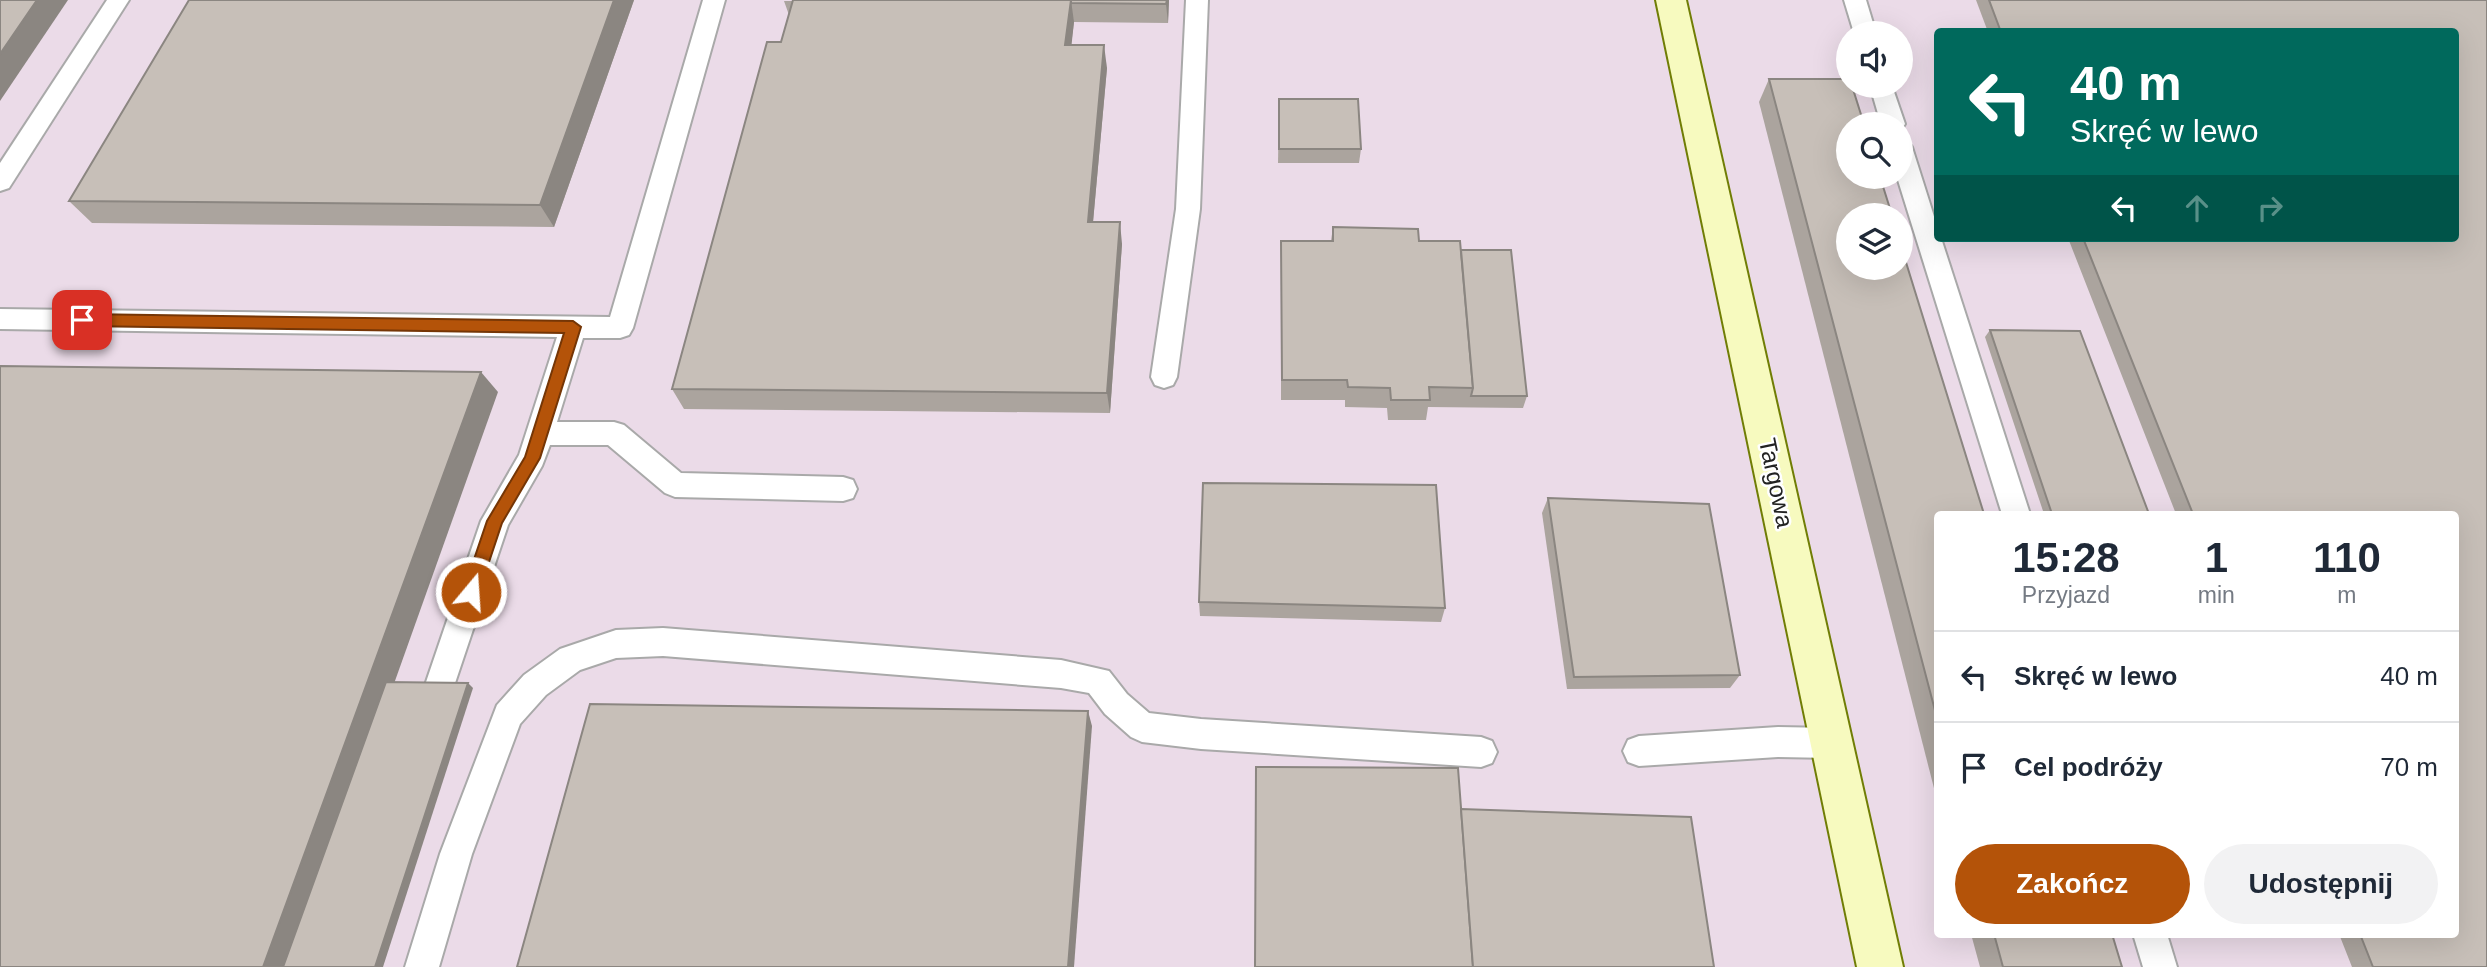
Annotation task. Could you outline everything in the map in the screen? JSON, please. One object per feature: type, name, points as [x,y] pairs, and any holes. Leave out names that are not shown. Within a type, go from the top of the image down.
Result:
[{"type":"street","name":"Targowa","points":[[1671,0],[1880,967]]},
{"type":"lane","points":[[0,182],[118,0]]},
{"type":"lane","points":[[0,319],[620,328],[714,0]]},
{"type":"lane","points":[[1164,377],[1188,209],[1197,0]]},
{"type":"lane","points":[[1855,0],[1861,21]]},
{"type":"lane","points":[[1913,189],[2015,511]]},
{"type":"lane","points":[[439,688],[495,521],[532,458],[573,327]]},
{"type":"lane","points":[[540,433],[614,433],[675,485],[843,489]]},
{"type":"lane","points":[[422,967],[456,854],[508,715],[535,685],[571,659],[616,644],[663,642],[1061,674],[1098,681],[1116,704],[1142,727],[1200,734],[1481,752]]},
{"type":"lane","points":[[1639,751],[1778,742],[1831,743]]},
{"type":"lane","points":[[2151,938],[2160,967]]},
{"type":"shaded area","points":[[0,0],[2487,0],[2487,967],[0,967]]},
{"type":"building","points":[[0,0],[37,0],[0,54]]},
{"type":"building","points":[[189,0],[614,0],[540,205],[69,201]]},
{"type":"building","points":[[793,0],[1071,0],[1065,45],[1104,45],[1088,222],[1120,222],[1107,393],[672,389],[767,42],[781,42]]},
{"type":"building","points":[[1071,0],[1167,0],[1166,4],[1071,3]]},
{"type":"building","points":[[1989,0],[2487,0],[2487,967],[2373,967],[2362,938],[2459,938],[2459,511],[2192,511],[2085,242],[2459,242],[2459,28],[2000,28]]},
{"type":"building","points":[[1769,79],[1836,79],[1836,98],[1856,98],[1860,112],[1836,112],[1836,189],[1884,189],[1888,203],[1836,203],[1836,280],[1911,280],[1983,511],[1934,511],[1934,707]]},
{"type":"building","points":[[1279,99],[1358,99],[1361,149],[1279,149]]},
{"type":"building","points":[[1333,227],[1418,229],[1419,241],[1460,241],[1473,388],[1429,387],[1430,400],[1391,400],[1390,388],[1348,387],[1347,380],[1282,380],[1281,241],[1333,241]]},
{"type":"building","points":[[1461,250],[1511,250],[1527,396],[1471,396],[1473,388]]},
{"type":"building","points":[[1990,330],[2080,331],[2148,511],[2051,511]]},
{"type":"building","points":[[0,366],[481,372],[263,967],[0,967]]},
{"type":"building","points":[[1203,483],[1436,485],[1445,608],[1199,602]]},
{"type":"building","points":[[1548,498],[1709,504],[1740,675],[1574,677]]},
{"type":"building","points":[[386,682],[468,683],[375,967],[283,967]]},
{"type":"building","points":[[590,704],[1088,711],[1068,967],[517,967]]},
{"type":"building","points":[[1256,767],[1458,768],[1473,967],[1255,967]]},
{"type":"building","points":[[1461,809],[1691,817],[1714,967],[1473,967]]},
{"type":"building","points":[[1995,938],[2113,938],[2122,967],[2003,967]]},
{"type":"route","points":[[82,320],[573,327],[532,458],[495,521],[471,592]]}]
